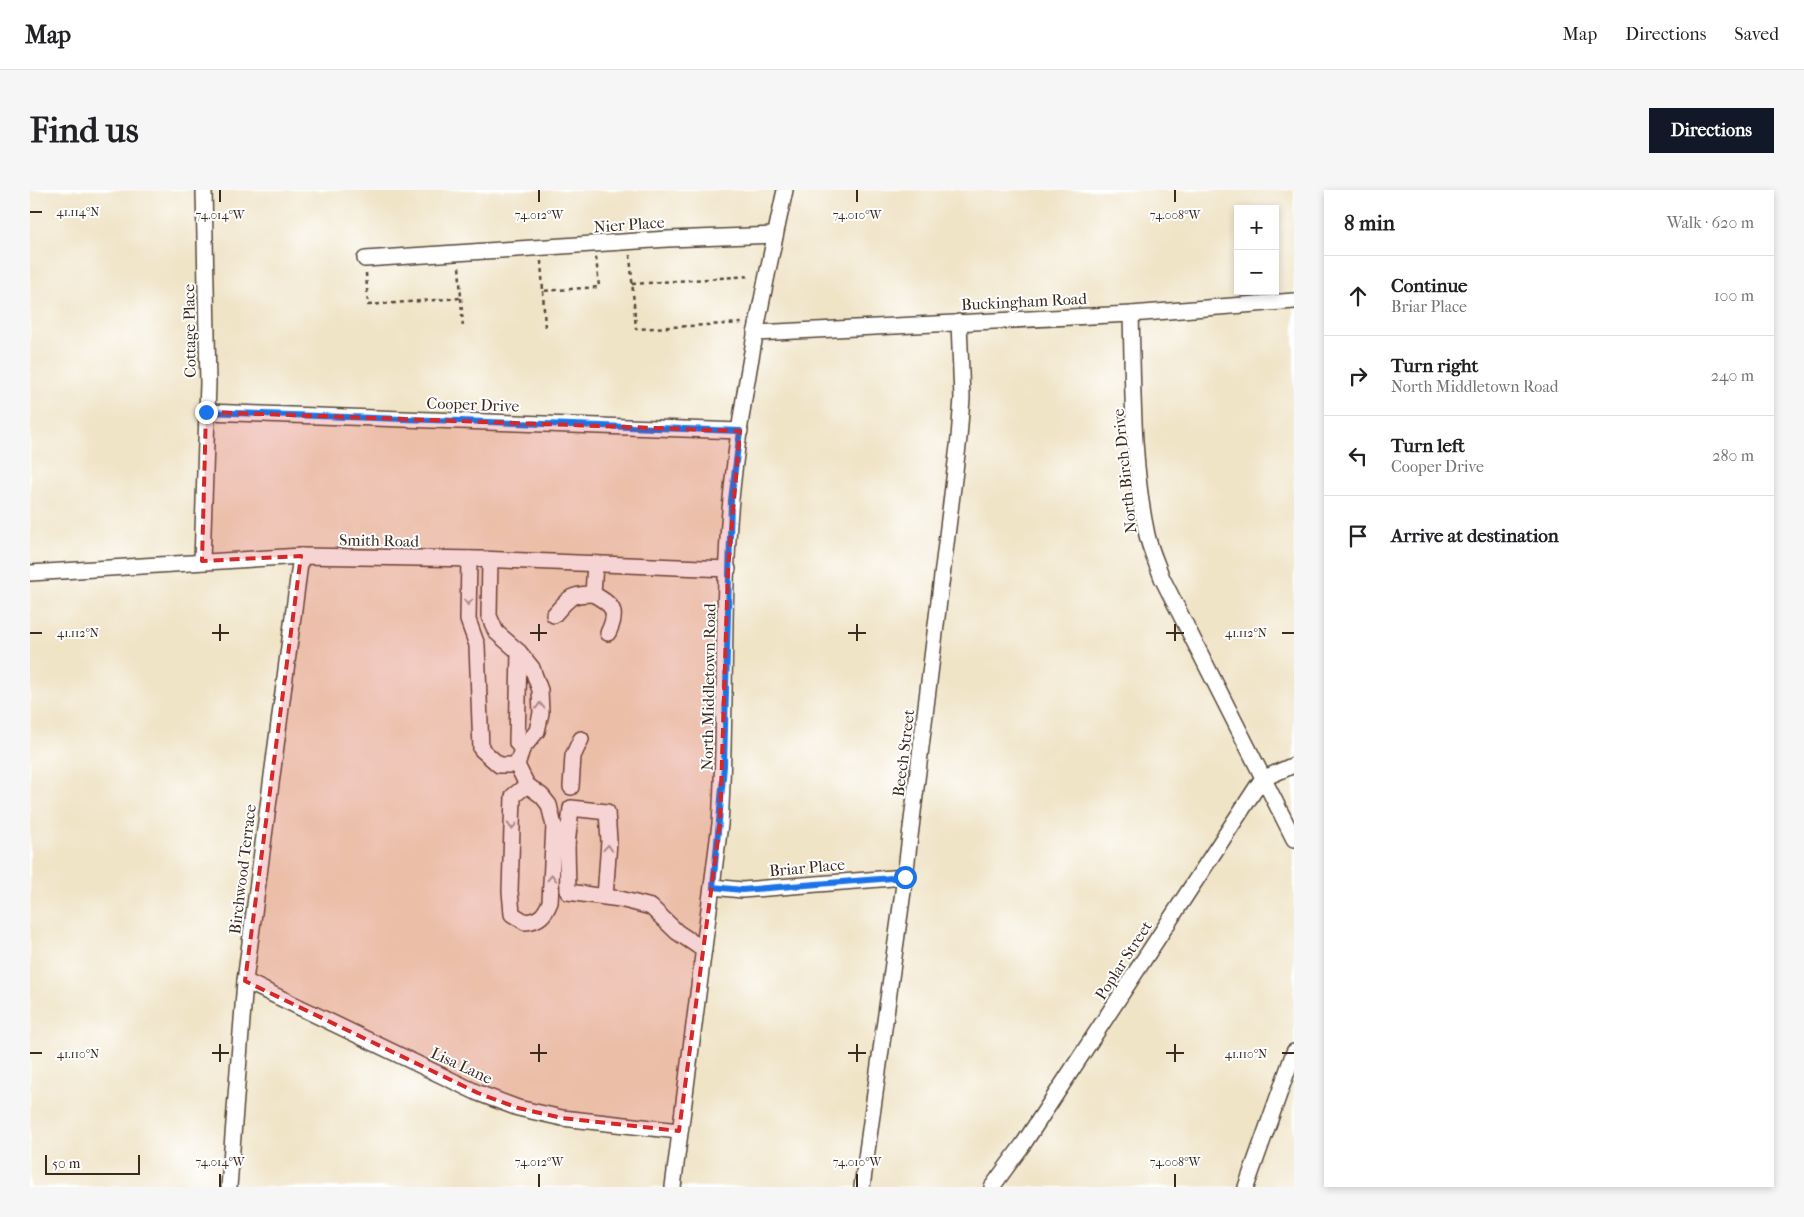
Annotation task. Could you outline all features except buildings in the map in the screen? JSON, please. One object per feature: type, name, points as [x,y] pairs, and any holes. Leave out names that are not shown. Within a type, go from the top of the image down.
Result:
[{"type":"street","name":"Cottage Place","points":[[202,561],[208,383],[204,190]]},
{"type":"street","name":"North Middletown Road","points":[[673,1187],[713,887],[724,766],[731,500],[754,333],[785,190]]},
{"type":"street","name":"Nier Place","points":[[365,259],[775,234]]},
{"type":"street","name":"Buckingham Road","points":[[754,333],[1131,314],[1294,301]]},
{"type":"street","name":"North Birch Drive","points":[[1131,314],[1134,404],[1140,491],[1147,536],[1162,578],[1294,839]]},
{"type":"street","name":"Beech Street","points":[[862,1187],[905,877],[959,438],[962,398],[959,322]]},
{"type":"street","name":"Cooper Drive","points":[[206,412],[740,431]]},
{"type":"street","name":"Smith Road","points":[[30,572],[300,556],[469,559],[728,569]]},
{"type":"street","name":"Birchwood Terrace","points":[[229,1187],[245,981],[300,556]]},
{"type":"street","points":[[469,559],[468,620],[477,644],[481,749],[499,765],[517,766]]},
{"type":"street","points":[[490,560],[489,616],[496,632],[519,652],[532,668],[540,690],[541,713],[537,730],[522,749],[517,766],[527,785],[542,796],[549,805],[554,826],[550,902],[546,913],[540,919],[525,922],[512,914],[510,891],[513,796],[527,785]]},
{"type":"street","points":[[593,594],[595,564]]},
{"type":"street","points":[[554,615],[569,597],[577,594],[593,594],[608,602],[614,612],[613,623],[608,633]]},
{"type":"street","points":[[477,644],[496,632]]},
{"type":"street","points":[[519,652],[518,743],[522,749]]},
{"type":"street","points":[[582,739],[573,756],[568,845],[568,892],[604,896],[651,907],[677,932],[704,950]]},
{"type":"street","points":[[1262,779],[1294,765]]},
{"type":"street","name":"Poplar Street","points":[[992,1187],[1029,1135],[1262,779]]},
{"type":"street","points":[[571,808],[607,812],[609,841],[604,896]]},
{"type":"street","points":[[554,826],[568,845]]},
{"type":"street","name":"Briar Place","points":[[713,887],[742,890],[905,877]]},
{"type":"street","name":"Lisa Lane","points":[[245,981],[478,1093],[518,1108],[562,1118],[680,1131]]},
{"type":"street","points":[[1246,1187],[1294,1052]]},
{"type":"path","points":[[629,242],[636,329],[742,323]]},
{"type":"path","points":[[540,247],[546,329]]},
{"type":"path","points":[[543,291],[599,287],[596,252]]},
{"type":"path","points":[[458,253],[463,329]]},
{"type":"path","points":[[365,259],[368,305],[462,298]]},
{"type":"path","points":[[632,284],[751,276]]},
{"type":"highlighted area","points":[[206,412],[740,431],[728,569],[720,824],[679,1131],[562,1118],[518,1108],[478,1093],[245,981],[301,556],[202,561]]},
{"type":"route","points":[[206,412],[740,431],[731,500],[724,766],[713,887],[742,890],[905,877]]}]
